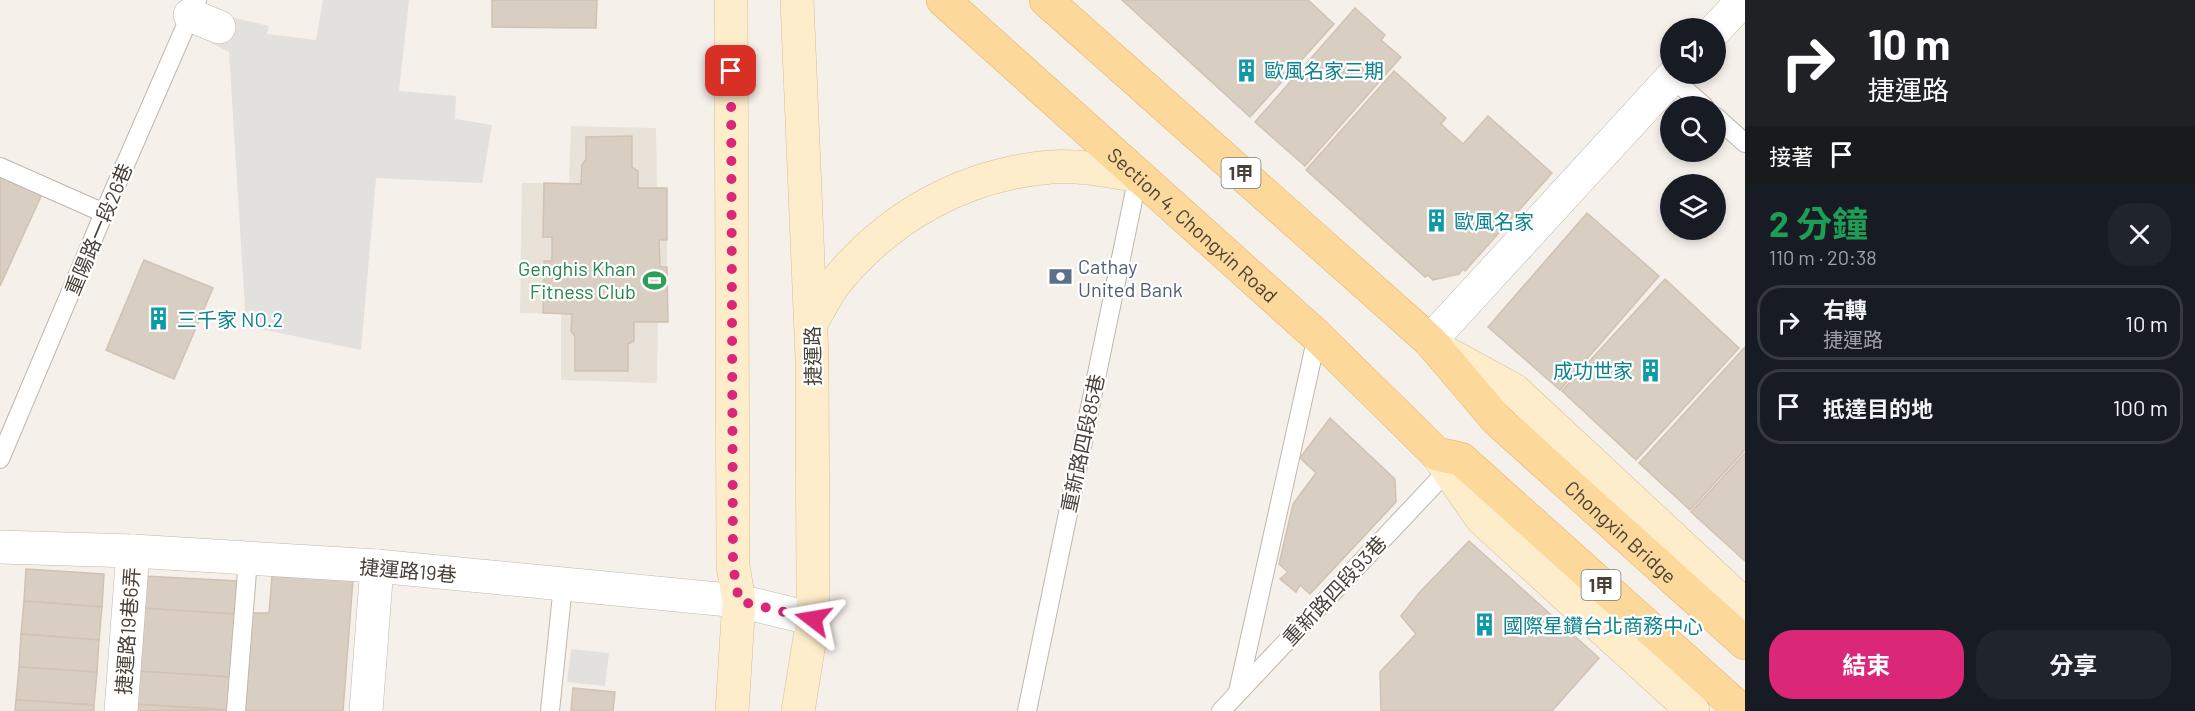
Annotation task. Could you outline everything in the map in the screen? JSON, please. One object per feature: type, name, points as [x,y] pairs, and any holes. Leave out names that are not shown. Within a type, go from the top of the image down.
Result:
[{"type":"main road","name":"Section 4, Chongxin Road","points":[[943,0],[1317,336],[1448,461]]},
{"type":"main road","name":"1甲","points":[[1046,0],[1432,344]]},
{"type":"main road","name":"Chongxin Bridge","points":[[1432,344],[1497,420],[1745,642]]},
{"type":"main road","name":"1甲","points":[[1448,461],[1742,711]]},
{"type":"street","points":[[731,0],[733,566],[739,601],[732,711]]},
{"type":"street","name":"捷運路","points":[[797,0],[811,323],[813,619],[798,711]]},
{"type":"street","points":[[1726,18],[1743,0]]},
{"type":"street","points":[[1665,84],[1432,344],[1514,390],[1745,605]]},
{"type":"street","points":[[811,323],[833,285],[862,253],[894,225],[930,201],[969,184],[1021,171],[1053,167],[1096,169],[1138,176]]},
{"type":"street","points":[[1448,461],[1482,519],[1693,711]]},
{"type":"street","name":"捷運路19巷","points":[[0,547],[133,550],[377,566],[739,601],[813,619]]},
{"type":"street","name":"捷運路19巷6弄","points":[[121,711],[133,550]]},
{"type":"street","points":[[366,711],[377,566]]},
{"type":"lane","name":"重陽路一段26巷","points":[[0,459],[104,213],[202,14]]},
{"type":"lane","points":[[1682,84],[1694,96]]},
{"type":"lane","points":[[1726,126],[1745,142]]},
{"type":"lane","points":[[0,167],[104,213]]},
{"type":"lane","name":"重新路四段85巷","points":[[1027,711],[1138,176]]},
{"type":"lane","points":[[1238,692],[1317,336]]},
{"type":"lane","name":"重新路四段93巷","points":[[1221,711],[1448,461]]},
{"type":"lane","points":[[236,711],[248,559]]},
{"type":"lane","points":[[550,711],[563,585]]},
{"type":"shaded area","points":[[323,0],[409,0],[399,91],[456,96],[455,119],[492,125],[482,183],[376,178],[361,350],[246,326],[229,52],[211,43],[226,16],[269,26],[267,34],[316,40]]},
{"type":"shaded area","points":[[571,126],[656,128],[657,187],[667,188],[668,322],[658,323],[657,383],[561,380],[561,314],[520,313],[522,183],[569,183]]},
{"type":"shaded area","points":[[571,649],[609,653],[605,686],[567,682]]},
{"type":"building","points":[[492,0],[597,0],[596,28],[492,27]]},
{"type":"building","name":"歐風名家三期","points":[[1122,0],[1308,0],[1334,24],[1250,117]]},
{"type":"building","points":[[1355,8],[1385,35],[1381,40],[1401,57],[1305,166],[1255,122]]},
{"type":"building","name":"歐風名家","points":[[1394,71],[1446,118],[1441,124],[1463,144],[1488,116],[1552,173],[1465,271],[1463,269],[1459,274],[1433,280],[1428,275],[1425,277],[1306,170]]},
{"type":"building","points":[[632,136],[632,167],[638,171],[638,188],[667,188],[667,240],[659,240],[660,267],[667,267],[668,322],[634,322],[634,341],[628,344],[628,371],[575,371],[575,336],[571,331],[572,314],[543,313],[544,261],[552,261],[552,237],[543,237],[544,183],[581,184],[582,165],[586,159],[586,137]]},
{"type":"building","points":[[0,175],[42,194],[0,286]]},
{"type":"building","points":[[1587,213],[1659,276],[1560,390],[1488,327]]},
{"type":"building","name":"三千家 NO.2","points":[[144,260],[213,288],[174,379],[106,350]]},
{"type":"building","name":"成功世家","points":[[1665,279],[1739,348],[1636,460],[1562,391]]},
{"type":"building","points":[[1745,347],[1745,450],[1690,510],[1639,463]]},
{"type":"building","points":[[1330,418],[1395,479],[1396,502],[1310,594],[1300,585],[1296,592],[1280,579],[1288,572],[1279,564],[1293,504],[1316,473],[1300,458]]},
{"type":"building","points":[[1745,453],[1745,561],[1691,512]]},
{"type":"building","name":"國際星鑽台北商務中心","points":[[1469,541],[1599,658],[1552,711],[1381,711],[1380,672],[1416,634],[1401,616],[1419,593]]},
{"type":"building","points":[[26,569],[104,574],[102,607],[24,601]]},
{"type":"building","points":[[143,576],[239,581],[236,614],[140,608]]},
{"type":"building","points":[[272,576],[353,580],[343,711],[243,711],[251,613],[269,613]]},
{"type":"building","points":[[24,601],[102,607],[99,640],[21,634]]},
{"type":"building","points":[[140,608],[236,614],[231,677],[136,671]]},
{"type":"building","points":[[21,634],[99,640],[97,672],[19,667]]},
{"type":"building","points":[[19,667],[97,672],[94,705],[16,700]]},
{"type":"building","points":[[136,671],[231,677],[228,710],[133,704]]},
{"type":"building","points":[[573,688],[615,692],[613,711],[571,711]]},
{"type":"building","points":[[16,700],[94,705],[94,711],[15,711]]},
{"type":"building","points":[[133,704],[228,710],[132,711]]},
{"type":"place","name":"歐風名家三期","points":[[1246,70]]},
{"type":"place","name":"歐風名家","points":[[1436,221]]},
{"type":"place","name":"Cathay United Bank","points":[[1060,277]]},
{"type":"place","name":"Genghis Khan Fitness Club","points":[[654,280]]},
{"type":"place","name":"三千家 NO.2","points":[[159,319]]},
{"type":"place","name":"成功世家","points":[[1651,370]]},
{"type":"place","name":"國際星鑽台北商務中心","points":[[1485,625]]},
{"type":"route","points":[[731,71],[733,566],[739,601],[813,619]]}]
